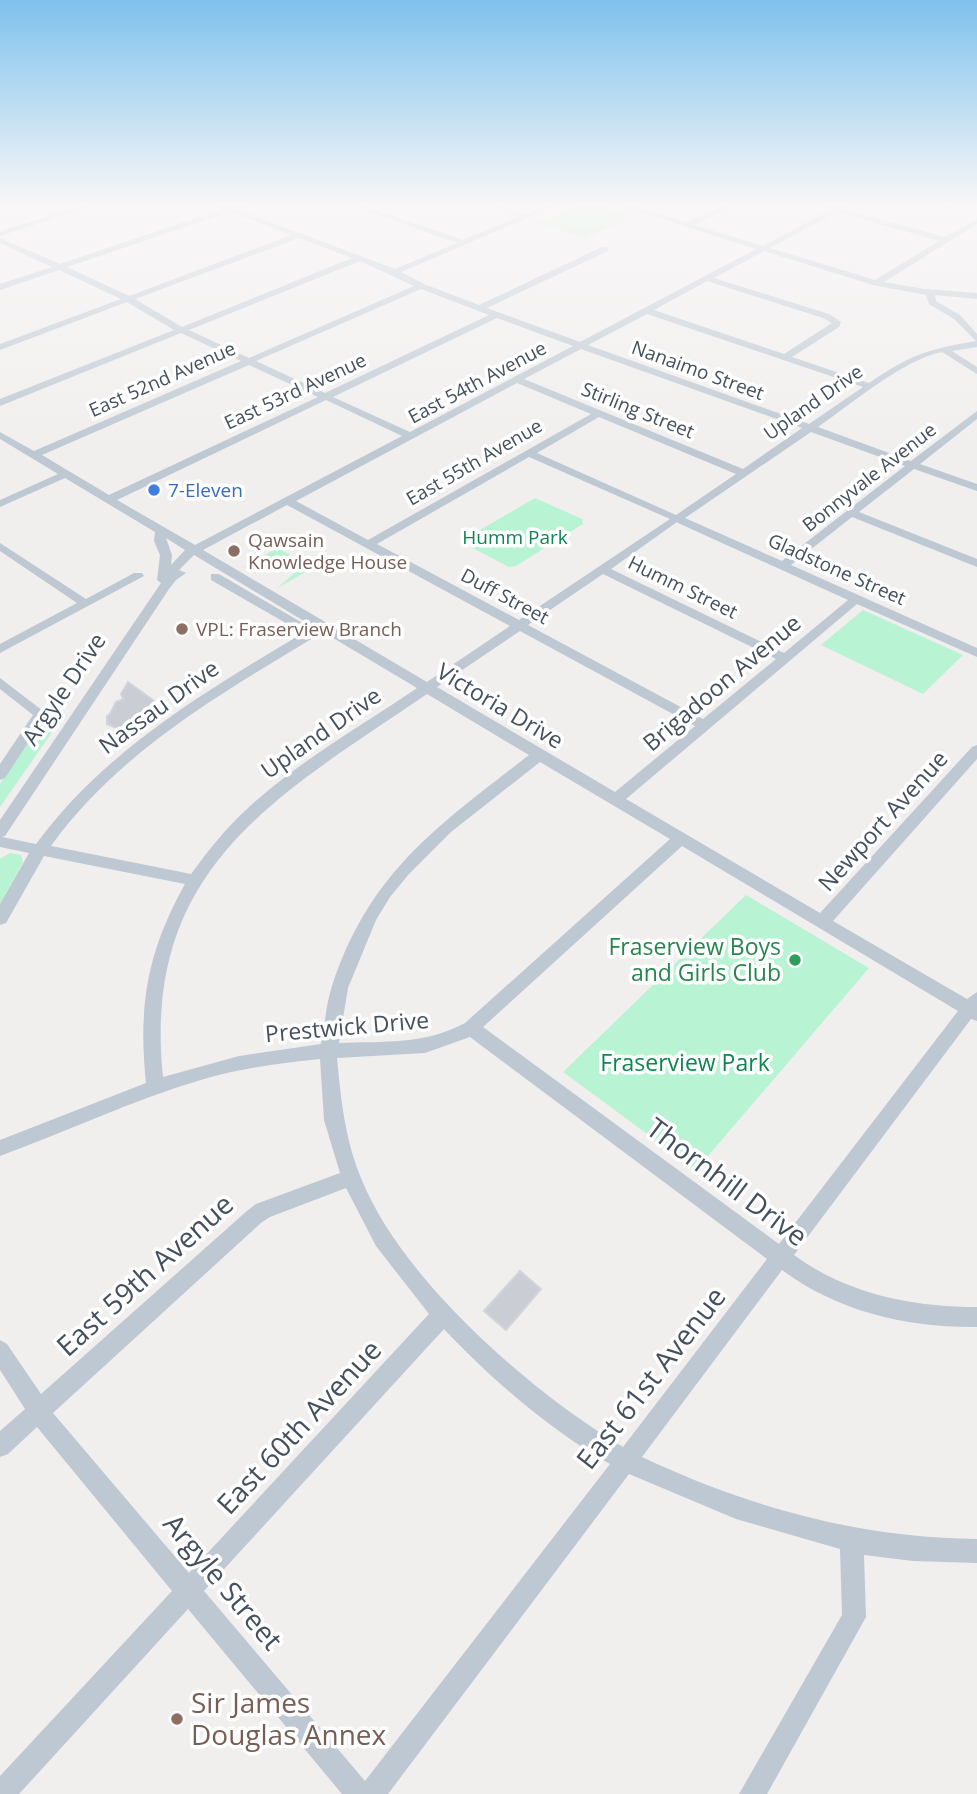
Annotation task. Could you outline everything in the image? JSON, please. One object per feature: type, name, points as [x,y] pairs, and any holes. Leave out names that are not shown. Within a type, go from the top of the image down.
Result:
[{"type":"street","points":[[101,287],[182,330],[411,436]]},
{"type":"street","points":[[0,347],[161,287]]},
{"type":"street","points":[[0,403],[289,287]]},
{"type":"street","name":"East 52nd Avenue","points":[[33,455],[419,287]]},
{"type":"street","name":"Nanaimo Street","points":[[423,287],[977,488]]},
{"type":"street","points":[[480,308],[525,287]]},
{"type":"street","name":"East 54th Avenue","points":[[194,551],[694,287]]},
{"type":"street","points":[[733,287],[826,316],[836,322],[836,325],[785,357]]},
{"type":"street","points":[[896,287],[930,293],[977,296]]},
{"type":"street","points":[[930,293],[932,302],[957,317],[977,341]]},
{"type":"street","points":[[648,311],[870,386]]},
{"type":"street","name":"East 53rd Avenue","points":[[108,500],[497,315]]},
{"type":"street","name":"Upland Drive","points":[[155,1088],[149,1043],[153,989],[164,947],[193,880],[225,838],[251,811],[286,783],[424,688],[907,361],[977,341]]},
{"type":"street","points":[[943,349],[977,371]]},
{"type":"street","name":"Stirling Street","points":[[518,380],[744,473]]},
{"type":"street","name":"East 55th Avenue","points":[[369,544],[599,413]]},
{"type":"street","name":"Bonnyvale Avenue","points":[[783,566],[977,414]]},
{"type":"street","points":[[2,438],[194,551],[216,570]]},
{"type":"street","name":"Gladstone Street","points":[[529,453],[977,653]]},
{"type":"street","points":[[0,504],[66,474]]},
{"type":"street","name":"Duff Street","points":[[288,501],[704,724]]},
{"type":"street","points":[[852,513],[977,563]]},
{"type":"street","points":[[161,531],[160,541],[166,555],[163,575],[216,570]]},
{"type":"street","points":[[0,546],[86,604]]},
{"type":"street","name":"Argyle Drive","points":[[0,832],[181,574],[172,571],[178,562],[194,551]]},
{"type":"street","name":"Humm Street","points":[[602,569],[784,658]]},
{"type":"street","name":"Victoria Drive","points":[[216,570],[317,630],[424,688],[822,922],[974,1007]]},
{"type":"street","points":[[0,649],[138,576]]},
{"type":"street","name":"Brigadoon Avenue","points":[[615,800],[856,599]]},
{"type":"street","name":"Nassau Drive","points":[[0,919],[39,850],[86,792],[126,754],[193,706],[317,630]]},
{"type":"street","points":[[0,682],[40,714],[0,775]]},
{"type":"street","name":"Newport Avenue","points":[[822,922],[977,750]]},
{"type":"street","points":[[539,755],[443,832],[395,880],[369,917],[343,973],[335,1003],[329,1051],[330,1094],[336,1131],[349,1178],[366,1214],[385,1245],[442,1316],[506,1375],[559,1416],[626,1460],[736,1507],[852,1541],[977,1552]]},
{"type":"street","name":"Prestwick Drive","points":[[0,1148],[155,1088],[227,1066],[277,1056],[435,1045],[455,1039],[680,839]]},
{"type":"street","points":[[0,842],[193,880]]},
{"type":"street","name":"East 61st Avenue","points":[[372,1794],[974,1007]]},
{"type":"street","name":"Thornhill Drive","points":[[471,1027],[781,1257],[836,1291],[871,1305],[928,1317],[977,1317]]},
{"type":"street","name":"East 59th Avenue","points":[[0,1446],[255,1216],[263,1210],[349,1178]]},
{"type":"street","name":"East 60th Avenue","points":[[1,1794],[442,1316]]},
{"type":"street","points":[[0,1351],[38,1411]]},
{"type":"street","name":"Argyle Street","points":[[38,1411],[359,1794]]},
{"type":"street","points":[[752,1794],[853,1618],[852,1541]]},
{"type":"green space","name":"Humm Park","points":[[535,498],[582,519],[583,524],[516,566],[509,567],[463,543],[463,540]]},
{"type":"green space","points":[[278,548],[313,568],[277,588],[296,572],[292,563],[269,559],[241,568]]},
{"type":"green space","points":[[863,610],[963,655],[923,694],[821,645]]},
{"type":"green space","points":[[46,716],[62,718],[0,807],[0,784]]},
{"type":"green space","points":[[10,853],[21,855],[23,862],[0,904],[0,859]]},
{"type":"green space","name":"Fraserview Park","points":[[746,895],[869,968],[696,1170],[563,1072]]},
{"type":"building","points":[[128,682],[161,706],[121,730],[107,724],[107,716],[116,702],[123,699],[121,694]]},
{"type":"building","points":[[520,1271],[541,1289],[506,1330],[484,1311]]},
{"type":"place","name":"7-Eleven","points":[[154,490]]},
{"type":"place","name":"Qawsain Knowledge House","points":[[234,551]]},
{"type":"place","name":"VPL: Fraserview Branch","points":[[182,629]]},
{"type":"place","name":"Fraserview Boys and Girls Club","points":[[795,960]]},
{"type":"place","name":"Sir James Douglas Annex","points":[[177,1719]]}]
